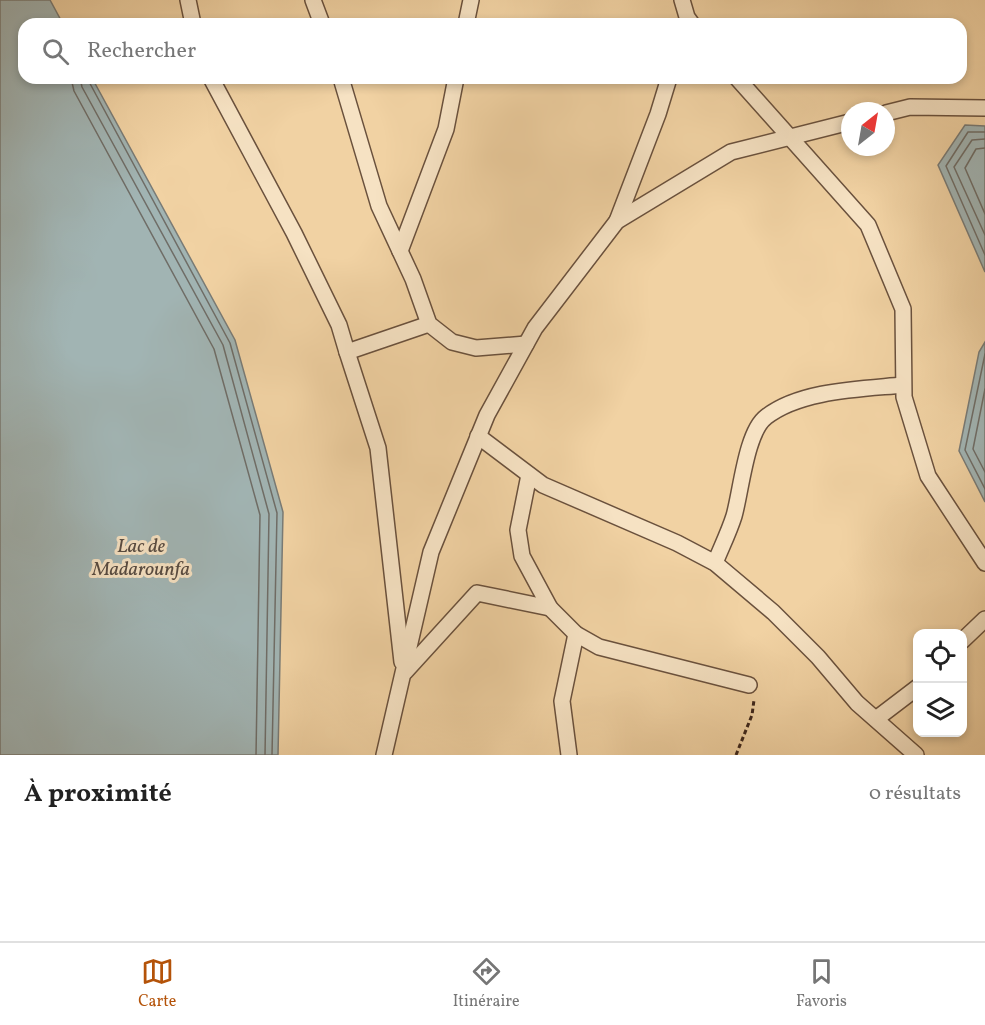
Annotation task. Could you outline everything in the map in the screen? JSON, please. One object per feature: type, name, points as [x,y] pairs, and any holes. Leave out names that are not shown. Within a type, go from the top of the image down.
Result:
[{"type":"street","points":[[188,0],[192,18]]},
{"type":"street","points":[[313,0],[320,18]]},
{"type":"street","points":[[467,18],[471,0]]},
{"type":"street","points":[[682,0],[687,18]]},
{"type":"street","points":[[214,84],[294,234],[339,326],[378,448],[403,674]]},
{"type":"street","points":[[343,84],[379,206],[429,324],[452,342],[476,348],[526,344]]},
{"type":"street","points":[[400,251],[447,129],[455,84]]},
{"type":"street","points":[[384,755],[431,552],[478,436],[535,328],[616,222],[658,114],[667,84]]},
{"type":"street","points":[[742,84],[868,225],[885,261],[903,309],[904,397],[928,476],[985,562]]},
{"type":"street","points":[[895,111],[910,107],[985,108]]},
{"type":"street","points":[[616,222],[731,152],[841,124]]},
{"type":"street","points":[[347,352],[429,324]]},
{"type":"street","points":[[715,563],[734,516],[752,442],[765,417],[792,404],[832,392],[903,385]]},
{"type":"street","points":[[478,436],[543,485],[677,543],[715,563],[773,612],[818,657],[857,703],[916,755]]},
{"type":"street","points":[[529,475],[518,530],[522,556],[550,608],[576,634],[599,647],[749,685]]},
{"type":"street","points":[[403,674],[477,593],[550,608]]},
{"type":"street","points":[[967,637],[985,619]]},
{"type":"street","points":[[569,755],[562,701],[576,634]]},
{"type":"street","points":[[876,719],[913,691]]},
{"type":"path","points":[[736,755],[752,715],[754,693],[749,685]]},
{"type":"water","name":"Lac de Madarounfa","points":[[0,0],[50,0],[60,18],[18,18],[18,84],[95,84],[235,340],[283,512],[278,755],[0,755]]},
{"type":"water","points":[[965,125],[985,126],[985,272],[938,165]]},
{"type":"water","points":[[985,342],[985,502],[959,451],[979,352]]}]
